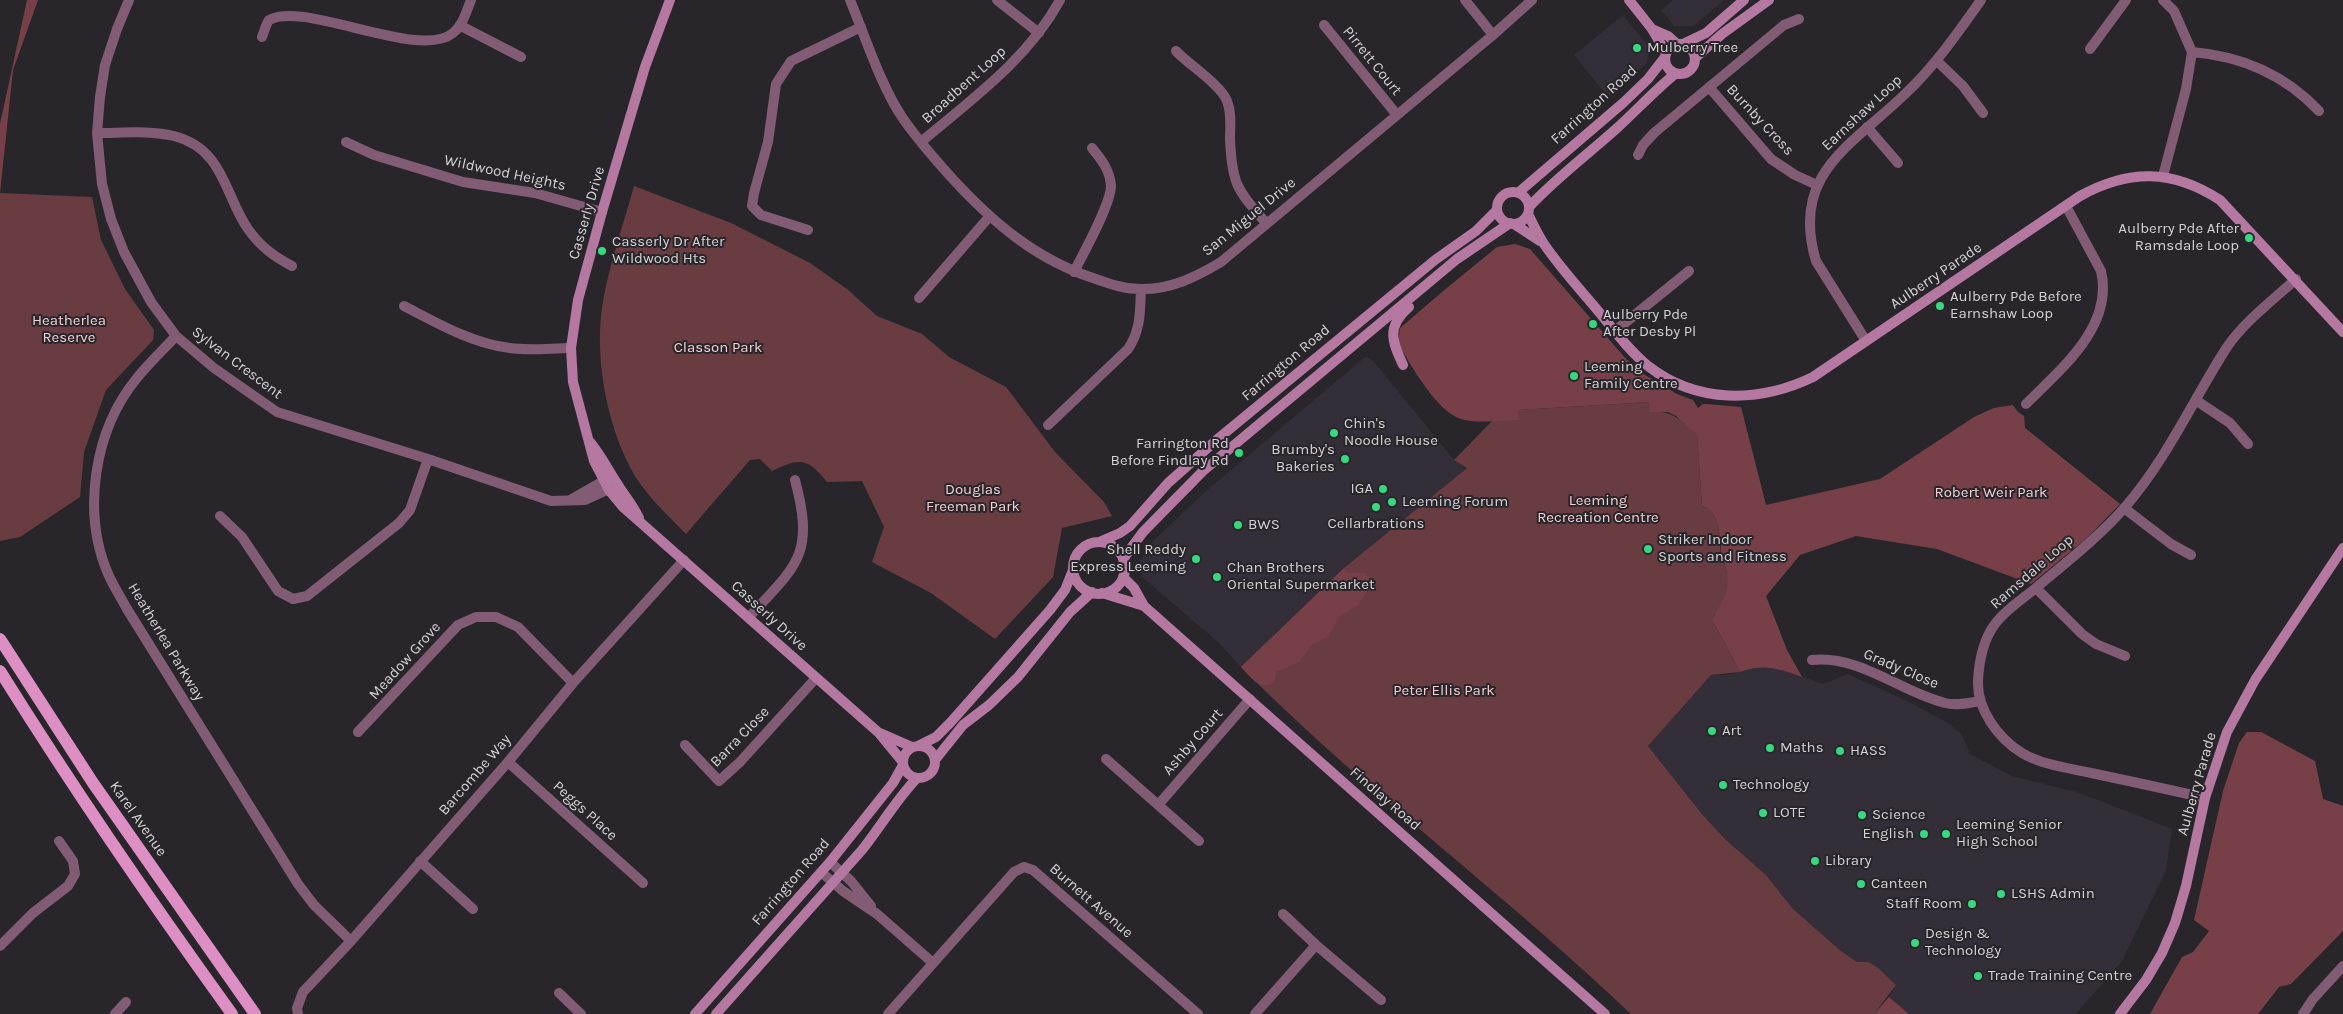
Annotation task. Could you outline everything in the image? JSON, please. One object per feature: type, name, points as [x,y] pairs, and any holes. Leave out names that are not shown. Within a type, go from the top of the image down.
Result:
[{"type":"main road","name":"Casserly Drive","points":[[670,0],[645,67],[578,300],[572,348],[573,382],[588,439],[601,455],[608,478],[614,488],[631,502],[640,520],[879,733],[902,763]]},
{"type":"main road","points":[[1629,0],[1652,29],[1666,55],[1668,69],[1675,74],[1690,71],[1695,58],[1722,34],[1769,0]]},
{"type":"main road","points":[[1666,55],[1680,44],[1706,33],[1744,0]]},
{"type":"main road","points":[[1652,29],[1691,49],[1695,58]]},
{"type":"main road","name":"Farrington Road","points":[[1519,192],[1623,103],[1648,79],[1666,55]]},
{"type":"main road","name":"Farrington Road","points":[[1528,210],[1558,177],[1615,129],[1657,88],[1675,74]]},
{"type":"main road","name":"Aulberry Parade","points":[[1528,210],[1543,243],[1615,331],[1642,360],[1661,374],[1702,392],[1731,396],[1763,395],[1794,386],[1813,377],[2092,190],[2119,180],[2148,176],[2164,176],[2200,188],[2220,200],[2296,279],[2343,332]]},
{"type":"main road","points":[[1510,192],[1519,192],[1526,198],[1528,210],[1522,221],[1512,224],[1502,219],[1497,210],[1501,197],[1510,192]]},
{"type":"main road","name":"Farrington Road","points":[[1099,542],[1121,533],[1130,526],[1168,483],[1213,442],[1435,260],[1476,231],[1497,210]]},
{"type":"main road","name":"Farrington Road","points":[[1123,559],[1143,532],[1203,471],[1457,259],[1512,224]]},
{"type":"main road","name":"Aulberry Parade","points":[[1512,224],[1543,243]]},
{"type":"main road","points":[[1404,365],[1394,344],[1395,324],[1401,314],[1449,274],[1457,259]]},
{"type":"main road","points":[[1074,570],[1065,590],[1050,610],[950,723],[936,737],[905,753],[902,763],[908,774],[917,778],[930,774],[934,760],[963,725],[989,705],[1018,677],[1053,636],[1070,612],[1097,593],[1115,588],[1123,577],[1123,559],[1114,546],[1099,542],[1083,548],[1074,562],[1074,570],[1079,584],[1097,593]]},
{"type":"main road","name":"Aulberry Parade","points":[[2120,1014],[2146,980],[2162,953],[2175,923],[2186,886],[2205,798],[2228,732],[2246,695],[2343,548]]},
{"type":"main road","name":"Findlay Road","points":[[1123,577],[1134,588],[1144,606],[1603,1013]]},
{"type":"main road","name":"Findlay Road","points":[[1097,593],[1144,606]]},
{"type":"main road","name":"Karel Avenue","points":[[0,639],[93,783],[255,1014]]},
{"type":"main road","points":[[0,671],[79,796],[232,1014]]},
{"type":"main road","name":"Casserly Drive","points":[[879,733],[915,747]]},
{"type":"main road","points":[[915,747],[931,751],[934,760]]},
{"type":"main road","name":"Farrington Road","points":[[695,1014],[830,862],[893,783],[902,763]]},
{"type":"main road","name":"Farrington Road","points":[[716,1014],[880,828],[905,791],[917,778]]},
{"type":"main road","points":[[155,873],[150,873],[146,880],[174,920],[178,939]]},
{"type":"street","name":"Sylvan Crescent","points":[[129,0],[117,29],[106,65],[100,97],[97,133],[102,184],[110,220],[124,252],[151,302],[176,336],[214,368],[277,412],[428,459],[551,501],[586,500],[614,488]]},
{"type":"street","points":[[262,37],[268,20],[279,13],[295,11],[348,19],[406,37],[437,40],[452,34],[460,26],[471,0]]},
{"type":"street","name":"San Miguel Drive","points":[[850,0],[892,100],[902,118],[921,142],[989,216],[1021,243],[1074,272],[1120,287],[1141,289],[1173,286],[1221,262],[1493,35],[1532,0]]},
{"type":"street","points":[[997,0],[1038,34]]},
{"type":"street","name":"Broadbent Loop","points":[[921,142],[1006,71],[1038,34],[1060,0]]},
{"type":"street","points":[[1465,0],[1493,35]]},
{"type":"street","points":[[2090,49],[2126,0]]},
{"type":"street","points":[[2163,0],[2174,11],[2192,52],[2186,89],[2164,176]]},
{"type":"street","name":"Earnshaw Loop","points":[[1866,341],[1823,274],[1814,254],[1810,222],[1817,184],[1833,158],[1904,96],[1937,61],[1979,1]]},
{"type":"street","name":"Burnby Cross","points":[[1638,155],[1643,145],[1654,133],[1784,25],[1800,19]]},
{"type":"street","name":"Pirrett Court","points":[[1324,25],[1396,115]]},
{"type":"street","points":[[460,26],[521,57]]},
{"type":"street","points":[[808,230],[761,215],[752,206],[768,142],[776,84],[791,61],[861,27]]},
{"type":"street","points":[[1176,50],[1219,89],[1227,100],[1230,110],[1233,174],[1240,192],[1266,224]]},
{"type":"street","points":[[2192,52],[2234,58],[2266,70],[2305,96],[2319,111]]},
{"type":"street","points":[[1937,61],[1963,86],[1984,113]]},
{"type":"street","name":"Burnby Cross","points":[[1709,87],[1771,159],[1795,175],[1817,184]]},
{"type":"street","points":[[1867,127],[1898,164]]},
{"type":"street","points":[[97,133],[161,134],[188,142],[203,151],[224,178],[239,213],[253,236],[272,256],[292,266]]},
{"type":"street","name":"Wildwood Heights","points":[[346,142],[374,155],[463,182],[535,193],[602,212]]},
{"type":"street","points":[[1074,272],[1103,210],[1111,186],[1106,167],[1092,148]]},
{"type":"street","points":[[2026,404],[2055,376],[2096,324],[2101,312],[2104,282],[2101,271],[2066,206]]},
{"type":"street","points":[[919,298],[989,216]]},
{"type":"street","points":[[1615,331],[1689,271]]},
{"type":"street","name":"Ramsdale Loop","points":[[2205,798],[2036,760],[2010,744],[1990,721],[1980,701],[1978,687],[1980,660],[1988,636],[2003,615],[2107,527],[2124,508],[2157,467],[2228,346],[2239,333],[2296,279]]},
{"type":"street","points":[[1048,425],[1128,349],[1135,340],[1139,329],[1141,289]]},
{"type":"street","points":[[404,306],[468,337],[497,346],[525,349],[572,348]]},
{"type":"street","name":"Heatherlea Parkway","points":[[176,336],[136,378],[118,406],[106,434],[95,477],[94,507],[98,541],[108,575],[127,609],[298,884],[314,906],[351,941]]},
{"type":"street","points":[[2197,401],[2230,423],[2248,444]]},
{"type":"street","points":[[220,516],[242,537],[278,591],[292,599],[307,596],[399,523],[410,510],[428,459]]},
{"type":"street","points":[[567,502],[608,478]]},
{"type":"street","points":[[749,617],[791,571],[798,559],[802,547],[804,521],[795,480]]},
{"type":"street","points":[[2124,508],[2171,544],[2191,555]]},
{"type":"street","name":"Barcombe Way","points":[[298,1014],[297,1008],[303,992],[351,941],[508,762],[573,682],[684,560]]},
{"type":"street","points":[[2036,588],[2082,634],[2096,644],[2125,656]]},
{"type":"street","name":"Meadow Grove","points":[[358,732],[386,705],[458,625],[476,617],[496,617],[518,627],[573,682]]},
{"type":"street","name":"Grady Close","points":[[1812,660],[1829,659],[1851,664],[1947,704],[1980,701]]},
{"type":"street","name":"Barra Close","points":[[685,745],[719,781],[740,762],[816,678]]},
{"type":"street","name":"Ashby Court","points":[[1159,804],[1250,700]]},
{"type":"street","points":[[1106,759],[1199,841]]},
{"type":"street","name":"Peggs Place","points":[[508,762],[643,883]]},
{"type":"street","points":[[2,939],[68,886],[75,874],[72,861],[58,841]]},
{"type":"street","points":[[420,862],[473,909]]},
{"type":"street","points":[[830,862],[851,881],[877,914]]},
{"type":"street","name":"Burnett Avenue","points":[[888,1014],[1019,868],[1029,868],[1198,1014]]},
{"type":"street","points":[[821,872],[877,914],[933,963]]},
{"type":"street","points":[[1284,914],[1316,945],[1381,1000]]},
{"type":"street","points":[[1255,1014],[1316,945]]},
{"type":"street","points":[[2303,1014],[2313,999],[2343,966]]},
{"type":"street","points":[[559,993],[582,1014]]},
{"type":"street","points":[[115,1014],[126,1002]]},
{"type":"shaded area","points":[[1673,0],[1724,0],[1694,26],[1674,26],[1661,10]]},
{"type":"shaded area","points":[[1623,15],[1649,47],[1647,63],[1607,96],[1574,55]]},
{"type":"shaded area","points":[[1365,357],[1370,358],[1379,368],[1454,460],[1467,468],[1344,568],[1241,667],[1218,642],[1142,577],[1140,561],[1154,540],[1205,492]]},
{"type":"shaded area","name":"Leeming Senior High School","points":[[1759,667],[1775,667],[1823,684],[1848,674],[1907,701],[1950,724],[1962,735],[1970,754],[2012,776],[2080,793],[2172,829],[2166,870],[2122,961],[2075,1014],[1909,1014],[1889,997],[1896,985],[1868,962],[1857,962],[1841,951],[1793,909],[1766,875],[1726,840],[1701,813],[1648,746],[1711,675],[1726,675]]},
{"type":"green space","points":[[27,0],[38,0],[13,70],[0,193],[0,124]]},
{"type":"green space","points":[[634,186],[731,223],[810,263],[847,289],[877,316],[922,334],[949,357],[1006,387],[1055,452],[1104,502],[1112,516],[1062,528],[1053,577],[995,639],[931,593],[872,562],[884,527],[862,481],[827,482],[814,468],[803,462],[790,463],[772,471],[760,459],[750,460],[686,534],[648,494],[630,467],[614,427],[604,383],[600,338],[604,296]]},
{"type":"green space","name":"Heatherlea Reserve","points":[[0,193],[92,197],[101,240],[125,289],[154,330],[153,340],[106,390],[84,452],[80,497],[20,537],[0,541]]},
{"type":"green space","name":"Robert Weir Park","points":[[1515,244],[1530,249],[1627,360],[1640,372],[1677,394],[1693,400],[1698,408],[1703,404],[1741,407],[1766,505],[1880,479],[1974,417],[1994,408],[2013,405],[2024,416],[2025,428],[2120,504],[2087,538],[2031,584],[1937,549],[1856,536],[1800,555],[1766,596],[1787,650],[1802,677],[1772,668],[1749,669],[1740,672],[1713,621],[1726,594],[1727,580],[1716,520],[1708,509],[1702,506],[1697,435],[1676,416],[1668,412],[1650,412],[1649,402],[1518,410],[1518,420],[1482,422],[1461,419],[1452,415],[1434,397],[1398,343],[1400,328],[1448,287],[1497,247]]},
{"type":"green space","name":"Peter Ellis Park","points":[[1650,402],[1650,411],[1658,411],[1676,417],[1697,435],[1702,506],[1713,514],[1716,520],[1721,553],[1728,578],[1726,595],[1714,615],[1715,625],[1740,672],[1711,675],[1648,746],[1701,813],[1726,840],[1766,875],[1793,909],[1841,951],[1857,962],[1868,962],[1877,967],[1896,985],[1874,1014],[1631,1014],[1534,927],[1336,757],[1241,667],[1344,568],[1467,468],[1454,460],[1493,420],[1518,420],[1518,410]]},
{"type":"green space","points":[[1344,568],[1348,573],[1365,573],[1370,580],[1370,587],[1358,605],[1338,618],[1329,636],[1312,645],[1299,662],[1276,672],[1274,683],[1264,685],[1252,679],[1241,667]]},
{"type":"green space","points":[[2247,732],[2261,732],[2315,761],[2323,799],[2343,806],[2343,931],[2291,984],[2279,987],[2258,1014],[2150,1014],[2182,957],[2193,952],[2209,931],[2194,920],[2223,791],[2239,743]]},
{"type":"green space","points":[[1889,997],[1909,1014],[1874,1014]]},
{"type":"place","name":"Mulberry Tree","points":[[1637,48]]},
{"type":"place","name":"Aulberry Pde After Ramsdale Loop","points":[[2249,238]]},
{"type":"place","name":"Casserly Dr After Wildwood Hts","points":[[602,251]]},
{"type":"place","name":"Aulberry Pde Before Earnshaw Loop","points":[[1940,306]]},
{"type":"place","name":"Aulberry Pde After Desby Pl","points":[[1593,324]]},
{"type":"place","name":"Leeming Family Centre","points":[[1574,376]]},
{"type":"place","name":"Chin's Noodle House","points":[[1334,433]]},
{"type":"place","name":"Farrington Rd Before Findlay Rd","points":[[1239,453]]},
{"type":"place","name":"Brumby's Bakeries","points":[[1345,459]]},
{"type":"place","name":"IGA","points":[[1383,489]]},
{"type":"place","name":"Leeming Forum","points":[[1392,502]]},
{"type":"place","name":"Cellarbrations","points":[[1376,507]]},
{"type":"place","name":"BWS","points":[[1238,525]]},
{"type":"place","name":"Striker Indoor Sports and Fitness","points":[[1648,549]]},
{"type":"place","name":"Shell Reddy Express Leeming","points":[[1196,559]]},
{"type":"place","name":"Chan Brothers Oriental Supermarket","points":[[1217,577]]},
{"type":"place","name":"Art","points":[[1712,731]]},
{"type":"place","name":"Maths","points":[[1770,748]]},
{"type":"place","name":"HASS","points":[[1840,751]]},
{"type":"place","name":"Technology","points":[[1723,785]]},
{"type":"place","name":"LOTE","points":[[1763,813]]},
{"type":"place","name":"Science","points":[[1862,815]]},
{"type":"place","name":"English","points":[[1924,834]]},
{"type":"place","name":"Leeming Senior High School","points":[[1946,834]]},
{"type":"place","name":"Library","points":[[1815,861]]},
{"type":"place","name":"Canteen","points":[[1861,884]]},
{"type":"place","name":"LSHS Admin","points":[[2001,894]]},
{"type":"place","name":"Staff Room","points":[[1972,904]]},
{"type":"place","name":"Design & Technology","points":[[1915,943]]},
{"type":"place","name":"Trade Training Centre","points":[[1978,976]]},
{"type":"park label","name":"Classon Park","points":[[718,348]]},
{"type":"park label","name":"Douglas Freeman Park","points":[[973,498]]},
{"type":"park label","name":"Leeming Recreation Centre","points":[[1598,510]]}]
